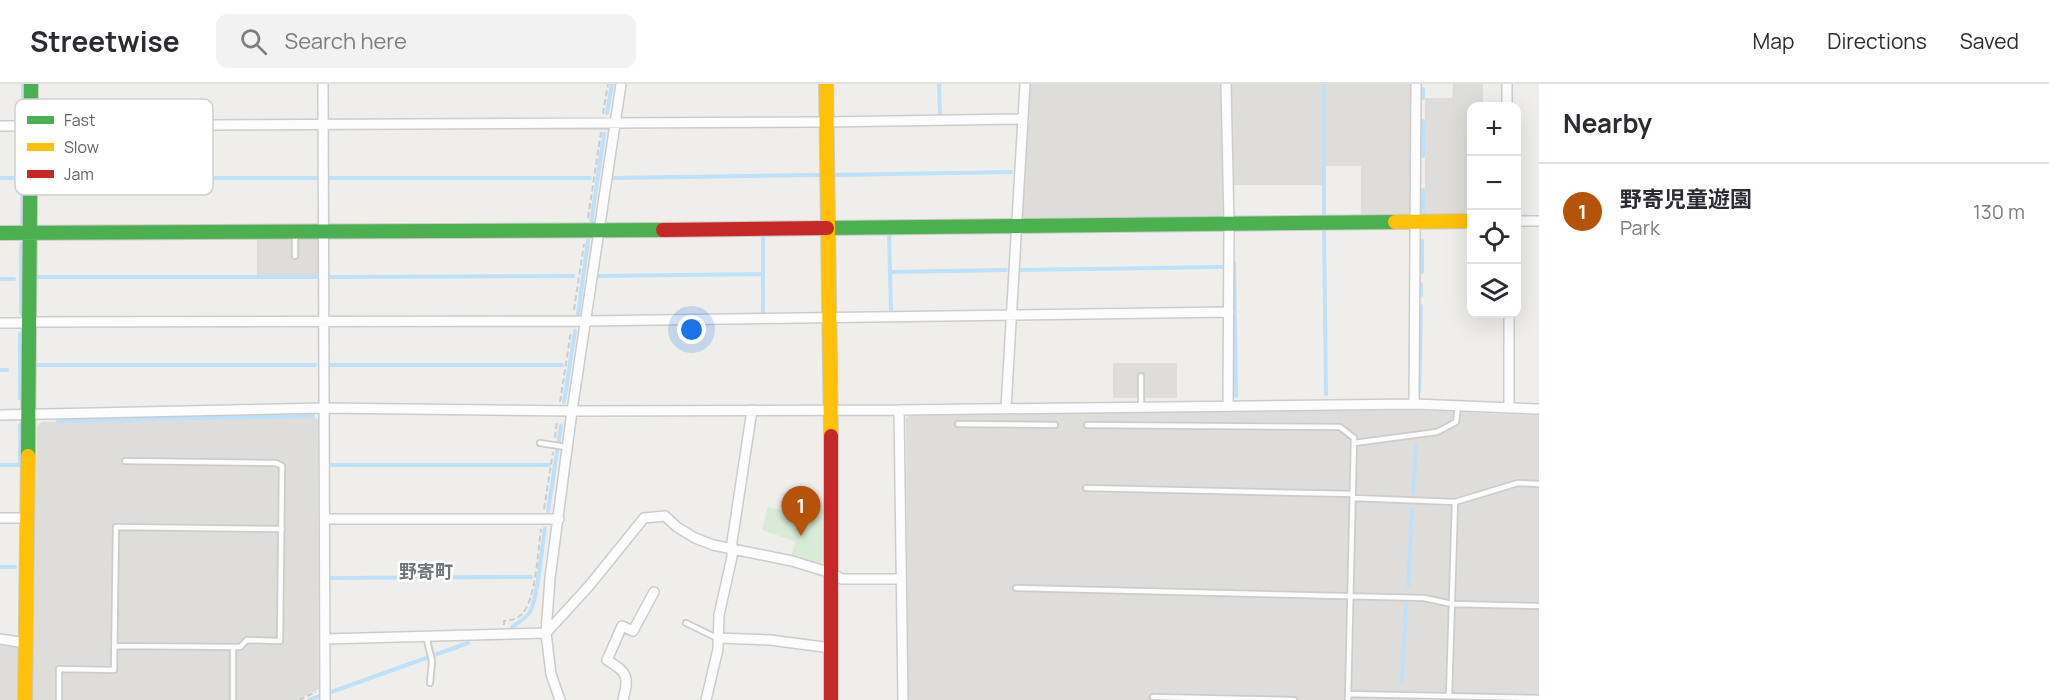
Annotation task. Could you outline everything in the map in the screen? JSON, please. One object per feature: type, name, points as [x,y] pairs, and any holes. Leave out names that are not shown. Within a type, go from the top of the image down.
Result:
[{"type":"street","points":[[31,84],[31,99]]},
{"type":"street","points":[[323,84],[325,694]]},
{"type":"street","points":[[560,700],[551,674],[546,633],[550,578],[559,519],[564,447],[586,321],[592,231],[621,84]]},
{"type":"street","points":[[826,84],[831,409],[831,700]]},
{"type":"street","points":[[1006,408],[1025,84]]},
{"type":"street","points":[[1226,84],[1229,224],[1228,406]]},
{"type":"street","points":[[1414,404],[1416,84]]},
{"type":"street","points":[[1507,84],[1507,102]]},
{"type":"street","points":[[213,125],[1023,119]]},
{"type":"street","points":[[25,700],[30,195]]},
{"type":"street","points":[[0,233],[592,231],[1467,221]]},
{"type":"street","points":[[1521,221],[1539,221]]},
{"type":"street","points":[[0,323],[586,321],[1229,312]]},
{"type":"street","points":[[1509,318],[1509,408]]},
{"type":"street","points":[[0,415],[324,408],[559,411],[899,410],[1414,404],[1539,409]]},
{"type":"street","points":[[706,700],[718,639],[719,615],[732,557],[752,410]]},
{"type":"street","points":[[899,410],[903,700]]},
{"type":"street","points":[[325,639],[546,633],[589,586],[644,518],[665,516],[695,538],[713,545],[792,561],[831,573],[842,579],[901,579]]},
{"type":"street","points":[[0,518],[28,518]]},
{"type":"street","points":[[325,519],[559,519]]},
{"type":"street","points":[[623,700],[628,682],[627,676],[623,670],[607,660],[622,626],[633,631],[654,592]]},
{"type":"street","points":[[0,639],[26,643]]},
{"type":"street","points":[[718,639],[770,640],[831,648]]},
{"type":"lane","points":[[295,232],[295,256]]},
{"type":"lane","points":[[1141,376],[1141,406]]},
{"type":"lane","points":[[1354,443],[1437,432],[1456,422],[1458,406]]},
{"type":"lane","points":[[958,424],[1055,425]]},
{"type":"lane","points":[[1087,425],[1340,427],[1354,438],[1348,700]]},
{"type":"lane","points":[[540,442],[564,447]]},
{"type":"lane","points":[[115,646],[240,647],[247,640],[280,641],[282,466],[276,463],[125,461]]},
{"type":"lane","points":[[1086,488],[1353,496],[1455,502],[1518,483],[1539,484]]},
{"type":"lane","points":[[1449,696],[1455,502]]},
{"type":"lane","points":[[59,700],[59,669],[114,670],[116,527],[282,529]]},
{"type":"lane","points":[[1016,588],[1424,598],[1452,604],[1539,606]]},
{"type":"lane","points":[[686,623],[718,639]]},
{"type":"lane","points":[[426,636],[432,661],[430,683]]},
{"type":"lane","points":[[233,647],[233,700]]},
{"type":"lane","points":[[1348,694],[1539,698]]},
{"type":"lane","points":[[1153,697],[1294,700]]},
{"type":"path","points":[[504,634],[504,621],[515,620],[524,613],[531,596],[572,321],[592,231],[608,84]]},
{"type":"path","points":[[299,700],[325,694]]},
{"type":"shaded area","points":[[1030,84],[1221,84],[1223,214],[1220,218],[1022,220]]},
{"type":"shaded area","points":[[1231,84],[1322,84],[1322,185],[1233,185]]},
{"type":"shaded area","points":[[1326,84],[1413,84],[1413,214],[1409,218],[1361,218],[1361,166],[1326,166]]},
{"type":"shaded area","points":[[1453,84],[1483,84],[1483,102],[1467,102],[1467,217],[1425,218],[1425,98],[1452,98]]},
{"type":"shaded area","points":[[257,236],[316,236],[318,239],[318,275],[257,275]]},
{"type":"shaded area","points":[[1113,363],[1177,363],[1177,398],[1113,398]]},
{"type":"shaded area","points":[[1410,410],[1539,415],[1539,700],[908,700],[906,419],[910,414]]},
{"type":"shaded area","points":[[314,417],[318,420],[319,689],[297,700],[32,700],[37,426],[42,422]]},
{"type":"shaded area","points":[[0,644],[19,646],[18,700],[0,700]]},
{"type":"green space","points":[[768,507],[787,511],[788,508],[823,509],[823,561],[819,565],[791,556],[796,542],[762,530]]},
{"type":"waterway","points":[[23,84],[23,99]]},
{"type":"waterway","points":[[607,113],[612,84]]},
{"type":"waterway","points":[[939,84],[940,114]]},
{"type":"waterway","points":[[1324,84],[1324,216]]},
{"type":"waterway","points":[[1423,89],[1423,98]]},
{"type":"waterway","points":[[1423,121],[1423,156]]},
{"type":"waterway","points":[[591,224],[604,134]]},
{"type":"waterway","points":[[833,175],[1011,172]]},
{"type":"waterway","points":[[612,178],[820,175]]},
{"type":"waterway","points":[[0,178],[15,178]]},
{"type":"waterway","points":[[213,178],[316,178]]},
{"type":"waterway","points":[[329,178],[590,178]]},
{"type":"waterway","points":[[1423,190],[1423,215]]},
{"type":"waterway","points":[[22,195],[22,224]]},
{"type":"waterway","points":[[1324,228],[1326,394]]},
{"type":"waterway","points":[[889,233],[891,311]]},
{"type":"waterway","points":[[763,234],[763,313]]},
{"type":"waterway","points":[[578,314],[588,241]]},
{"type":"waterway","points":[[1422,241],[1422,272]]},
{"type":"waterway","points":[[21,244],[21,313]]},
{"type":"waterway","points":[[1234,263],[1236,396]]},
{"type":"waterway","points":[[1020,270],[1222,267]]},
{"type":"waterway","points":[[890,272],[1006,270]]},
{"type":"waterway","points":[[599,276],[763,274]]},
{"type":"waterway","points":[[330,277],[573,276]]},
{"type":"waterway","points":[[37,277],[316,277]]},
{"type":"waterway","points":[[0,279],[14,279]]},
{"type":"waterway","points":[[1421,284],[1421,295]]},
{"type":"waterway","points":[[1419,392],[1421,306]]},
{"type":"waterway","points":[[564,402],[575,331]]},
{"type":"waterway","points":[[20,334],[20,398]]},
{"type":"waterway","points":[[38,365],[315,365]]},
{"type":"waterway","points":[[329,365],[562,365]]},
{"type":"waterway","points":[[0,370],[7,370]]},
{"type":"waterway","points":[[58,421],[313,416]]},
{"type":"waterway","points":[[0,465],[20,465],[20,425]]},
{"type":"waterway","points":[[548,511],[561,426]]},
{"type":"waterway","points":[[1413,493],[1416,446]]},
{"type":"waterway","points":[[330,465],[549,465]]},
{"type":"waterway","points":[[1408,585],[1412,509]]},
{"type":"waterway","points":[[512,627],[530,612],[533,605],[545,528]]},
{"type":"waterway","points":[[0,567],[15,567]]},
{"type":"waterway","points":[[331,578],[531,577]]},
{"type":"waterway","points":[[1402,681],[1406,604]]},
{"type":"waterway","points":[[309,700],[468,643]]},
{"type":"traffic: fast","points":[[31,84],[31,99]]},
{"type":"traffic: fast","points":[[28,456],[30,195]]},
{"type":"traffic: fast","points":[[827,228],[1395,222]]},
{"type":"traffic: fast","points":[[0,233],[663,230]]},
{"type":"traffic: slow","points":[[826,84],[831,436]]},
{"type":"traffic: slow","points":[[1395,222],[1467,221]]},
{"type":"traffic: slow","points":[[25,700],[28,456]]},
{"type":"traffic: jam","points":[[663,230],[827,228]]},
{"type":"traffic: jam","points":[[831,436],[831,700]]},
{"type":"place","name":"野寄児童遊園","points":[[801,536]]},
{"type":"district","name":"野寄町","points":[[426,571]]}]
